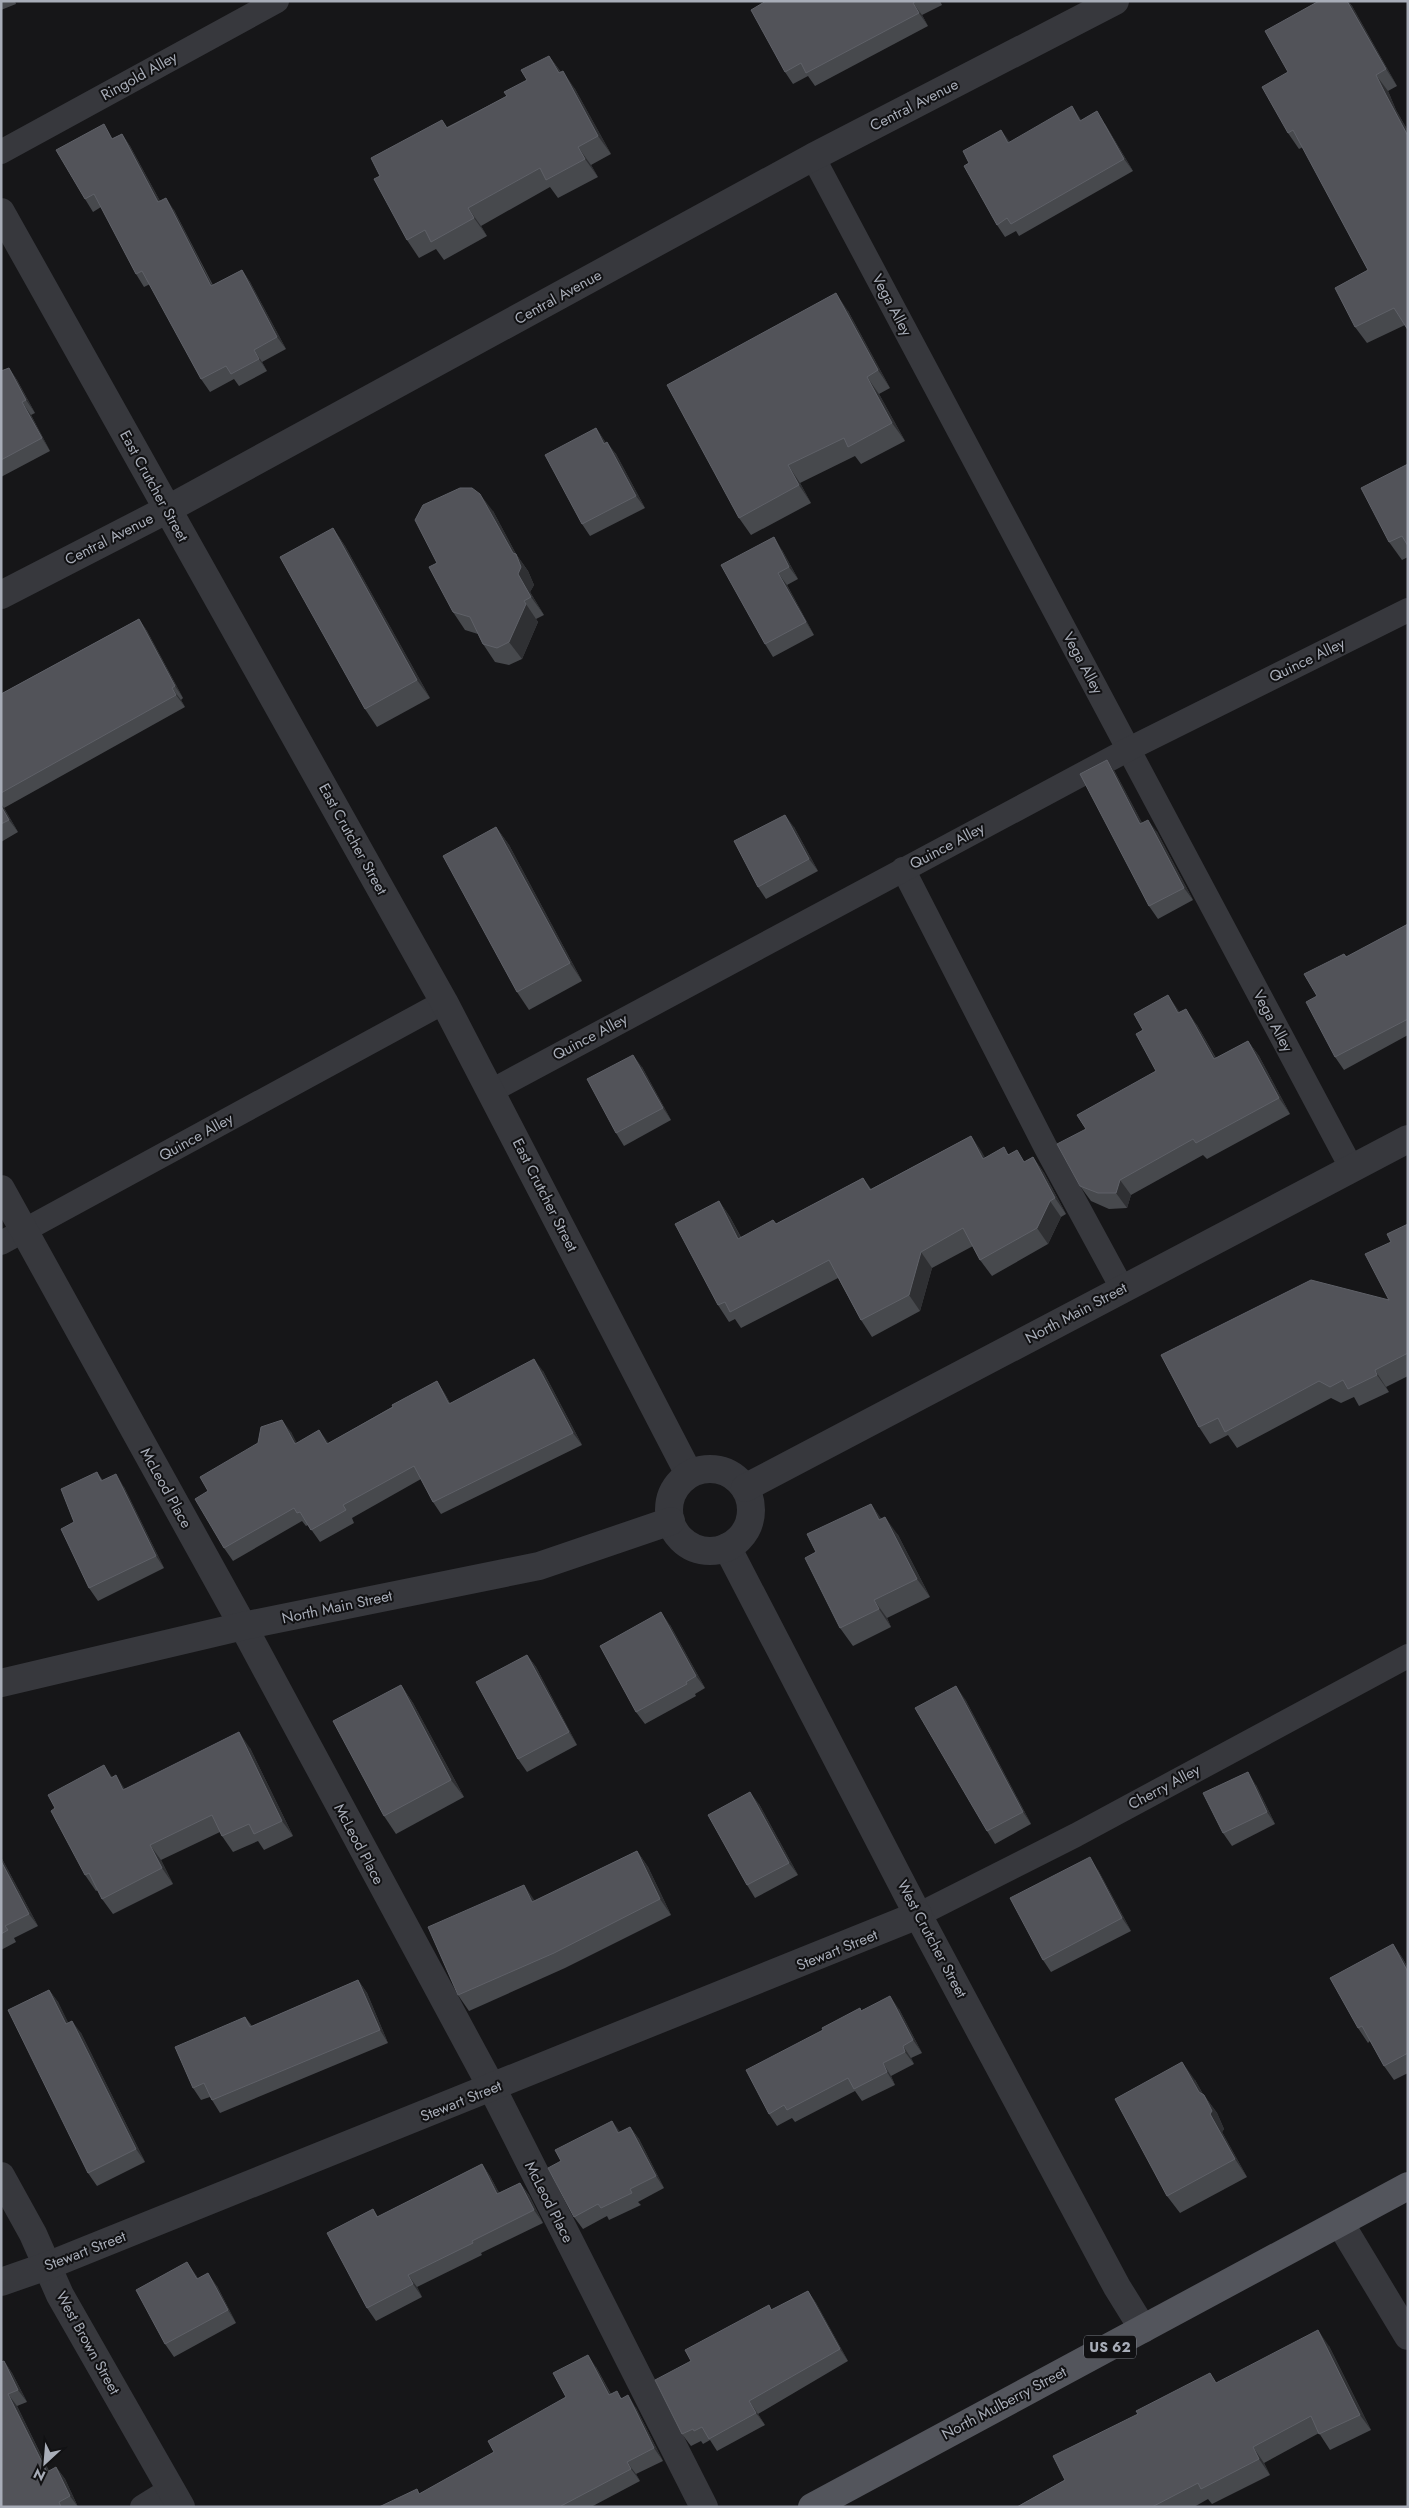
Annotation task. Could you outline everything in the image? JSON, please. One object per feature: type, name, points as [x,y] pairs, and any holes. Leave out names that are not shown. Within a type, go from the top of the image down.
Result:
[{"type":"main road","name":"North Mulberry Street","points":[[812,2507],[1408,2186]]},
{"type":"street","name":"Central Avenue","points":[[1,595],[168,509],[813,157],[1115,1]]},
{"type":"street","name":"East Crutcher Street","points":[[1,212],[444,1002],[689,1474]]},
{"type":"street","name":"North Main Street","points":[[745,1488],[1408,1139]]},
{"type":"street","name":"McLeod Place","points":[[1,1189],[13,1237],[243,1626],[492,2088],[704,2507]]},
{"type":"street","points":[[701,1470],[720,1470],[737,1479],[745,1488],[751,1510],[749,1522],[737,1541],[727,1547],[713,1551],[699,1549],[687,1544],[676,1534],[669,1508],[672,1494],[678,1483],[689,1474],[701,1470]]},
{"type":"street","name":"North Main Street","points":[[1,1683],[243,1626],[539,1566],[671,1521]]},
{"type":"street","name":"West Crutcher Street","points":[[727,1547],[918,1915],[1117,2287],[1143,2328]]},
{"type":"street","name":"Stewart Street","points":[[1,2282],[47,2266],[492,2088],[918,1915]]},
{"type":"street","name":"West Brown Street","points":[[1,2176],[33,2234],[60,2294],[176,2498]]},
{"type":"street","points":[[1340,2223],[1408,2336]]},
{"type":"lane","name":"Ringold Alley","points":[[1,152],[277,1]]},
{"type":"lane","name":"Vega Alley","points":[[813,157],[1352,1169]]},
{"type":"lane","name":"Quince Alley","points":[[491,1091],[1129,749],[1408,610]]},
{"type":"lane","points":[[903,870],[1046,1148],[1122,1288]]},
{"type":"lane","name":"Quince Alley","points":[[13,1237],[444,1002]]},
{"type":"lane","name":"Cherry Alley","points":[[918,1915],[1076,1835],[1408,1656]]},
{"type":"lane","points":[[142,2507],[176,2498]]},
{"type":"building","points":[[766,1],[916,1],[913,3],[919,13],[806,73],[801,63],[785,72],[751,10]]},
{"type":"building","points":[[1319,1],[1347,1],[1386,69],[1376,75],[1408,136],[1408,330],[1394,308],[1355,327],[1335,288],[1368,270],[1293,130],[1288,133],[1262,87],[1288,72],[1265,31]]},
{"type":"building","points":[[549,56],[559,73],[563,71],[598,136],[578,147],[585,159],[546,180],[540,168],[468,208],[474,218],[431,242],[425,230],[407,240],[374,179],[380,176],[371,158],[442,120],[447,128],[507,96],[504,92],[527,80],[521,70]]},
{"type":"building","points":[[1072,106],[1080,121],[1097,111],[1124,159],[1011,224],[1007,218],[997,225],[964,166],[969,163],[963,151],[1001,130],[1008,143]]},
{"type":"building","points":[[104,124],[112,139],[122,134],[158,202],[166,198],[211,286],[242,270],[277,337],[254,350],[259,359],[231,374],[226,366],[201,379],[142,271],[136,274],[94,194],[85,199],[56,150]]},
{"type":"building","points":[[836,293],[878,370],[867,377],[892,423],[848,447],[844,438],[788,465],[799,485],[739,518],[667,385]]},
{"type":"building","points":[[9,368],[26,400],[22,402],[42,438],[1,460],[1,371]]},
{"type":"building","points":[[596,428],[604,444],[607,442],[636,496],[582,524],[545,455]]},
{"type":"building","points":[[1408,464],[1408,546],[1402,536],[1389,542],[1361,488]]},
{"type":"building","points":[[460,488],[472,488],[480,494],[513,553],[516,554],[521,567],[518,574],[531,597],[524,601],[526,604],[509,642],[497,648],[483,644],[470,617],[453,612],[429,567],[437,563],[415,520],[423,505]]},
{"type":"building","points":[[333,528],[417,680],[365,709],[280,557]]},
{"type":"building","points":[[774,537],[789,567],[778,573],[806,622],[765,644],[721,565]]},
{"type":"building","points":[[139,619],[175,686],[172,688],[176,695],[1,793],[1,694]]},
{"type":"building","points":[[1107,760],[1140,824],[1148,820],[1184,888],[1149,906],[1080,774]]},
{"type":"building","points":[[1,806],[9,820],[1,824]]},
{"type":"building","points":[[785,815],[809,859],[758,887],[734,841]]},
{"type":"building","points":[[496,827],[570,963],[517,992],[443,856]]},
{"type":"building","points":[[1408,924],[1408,1019],[1335,1057],[1306,1002],[1317,996],[1304,974],[1344,954],[1346,957]]},
{"type":"building","points":[[1168,995],[1178,1013],[1186,1009],[1214,1059],[1248,1041],[1279,1098],[1196,1143],[1193,1139],[1120,1180],[1116,1193],[1098,1193],[1080,1186],[1057,1144],[1086,1129],[1077,1115],[1156,1071],[1136,1034],[1143,1030],[1134,1014]]},
{"type":"building","points":[[633,1055],[663,1108],[616,1133],[587,1079]]},
{"type":"building","points":[[971,1136],[983,1159],[1004,1147],[1008,1155],[1017,1150],[1024,1162],[1033,1157],[1055,1198],[1050,1201],[1037,1228],[980,1260],[963,1228],[921,1252],[909,1295],[861,1320],[829,1260],[730,1312],[725,1302],[718,1305],[675,1224],[719,1201],[738,1239],[773,1220],[776,1224],[863,1178],[870,1190]]},
{"type":"building","points":[[1408,1224],[1408,1353],[1375,1370],[1377,1375],[1348,1389],[1343,1380],[1330,1387],[1319,1381],[1225,1432],[1218,1418],[1199,1427],[1161,1355],[1311,1280],[1389,1300],[1365,1254],[1391,1242],[1387,1234]]},
{"type":"building","points":[[534,1359],[573,1433],[433,1502],[414,1466],[343,1505],[346,1510],[311,1530],[300,1512],[297,1513],[294,1508],[224,1548],[195,1499],[208,1491],[200,1477],[258,1443],[261,1427],[282,1420],[295,1444],[319,1430],[327,1444],[393,1407],[392,1405],[437,1381],[449,1404]]},
{"type":"building","points":[[97,1472],[101,1481],[116,1474],[156,1556],[89,1588],[61,1529],[74,1522],[61,1489]]},
{"type":"building","points":[[871,1504],[879,1520],[885,1517],[917,1579],[874,1600],[879,1609],[840,1628],[805,1558],[816,1552],[807,1534]]},
{"type":"building","points":[[661,1612],[696,1676],[686,1682],[687,1684],[636,1712],[600,1646]]},
{"type":"building","points":[[527,1655],[569,1732],[518,1759],[476,1682]]},
{"type":"building","points":[[401,1685],[451,1780],[384,1816],[333,1721]]},
{"type":"building","points":[[956,1686],[1023,1812],[987,1831],[915,1708]]},
{"type":"building","points":[[239,1732],[282,1821],[254,1834],[249,1824],[222,1836],[212,1815],[150,1845],[162,1868],[102,1899],[89,1873],[85,1875],[51,1811],[55,1808],[48,1795],[104,1765],[111,1778],[116,1775],[123,1790]]},
{"type":"building","points":[[1248,1772],[1267,1812],[1223,1833],[1203,1793]]},
{"type":"building","points":[[750,1792],[789,1863],[747,1885],[708,1815]]},
{"type":"building","points":[[637,1851],[660,1899],[554,1953],[458,1995],[428,1927],[524,1885],[532,1902]]},
{"type":"building","points":[[1090,1857],[1122,1918],[1043,1960],[1010,1898]]},
{"type":"building","points":[[1,1861],[29,1914],[5,1926],[8,1930],[1,1934]]},
{"type":"building","points":[[1393,1944],[1408,1972],[1408,2053],[1384,2066],[1362,2026],[1358,2028],[1330,1978]]},
{"type":"building","points":[[358,1980],[380,2030],[212,2100],[204,2083],[193,2088],[175,2047],[245,2017],[250,2027]]},
{"type":"building","points":[[49,1990],[66,2024],[72,2021],[136,2149],[88,2173],[8,2010]]},
{"type":"building","points":[[890,1996],[913,2040],[903,2046],[905,2052],[883,2063],[887,2072],[854,2089],[848,2078],[787,2110],[784,2105],[769,2114],[746,2070],[823,2030],[822,2028],[860,2008],[861,2011]]},
{"type":"building","points":[[1182,2062],[1199,2092],[1204,2095],[1212,2111],[1210,2114],[1235,2159],[1167,2196],[1115,2099]]},
{"type":"building","points":[[612,2121],[618,2133],[630,2127],[656,2176],[630,2189],[632,2193],[601,2208],[598,2204],[574,2217],[548,2168],[561,2161],[555,2150]]},
{"type":"building","points":[[482,2164],[497,2194],[520,2183],[534,2210],[408,2275],[413,2284],[367,2308],[327,2233],[373,2209],[377,2217]]},
{"type":"building","points":[[187,2262],[197,2279],[208,2273],[228,2310],[165,2344],[136,2290]]},
{"type":"building","points":[[808,2291],[840,2349],[749,2401],[756,2413],[709,2439],[702,2427],[682,2434],[655,2380],[691,2361],[685,2350],[769,2305],[771,2310]]},
{"type":"building","points":[[1318,2330],[1360,2415],[1319,2434],[1311,2416],[1253,2447],[1259,2459],[1201,2489],[1198,2483],[1152,2507],[1017,2507],[1065,2480],[1053,2456],[1138,2414],[1136,2411],[1210,2373],[1216,2383]]},
{"type":"building","points":[[588,2355],[609,2395],[617,2391],[621,2399],[628,2395],[654,2448],[627,2462],[631,2469],[561,2507],[379,2507],[417,2489],[419,2494],[494,2452],[488,2441],[566,2397],[553,2373]]},
{"type":"building","points":[[4,2361],[18,2390],[8,2394],[47,2472],[56,2467],[70,2496],[59,2502],[61,2507],[1,2507],[1,2362]]}]
